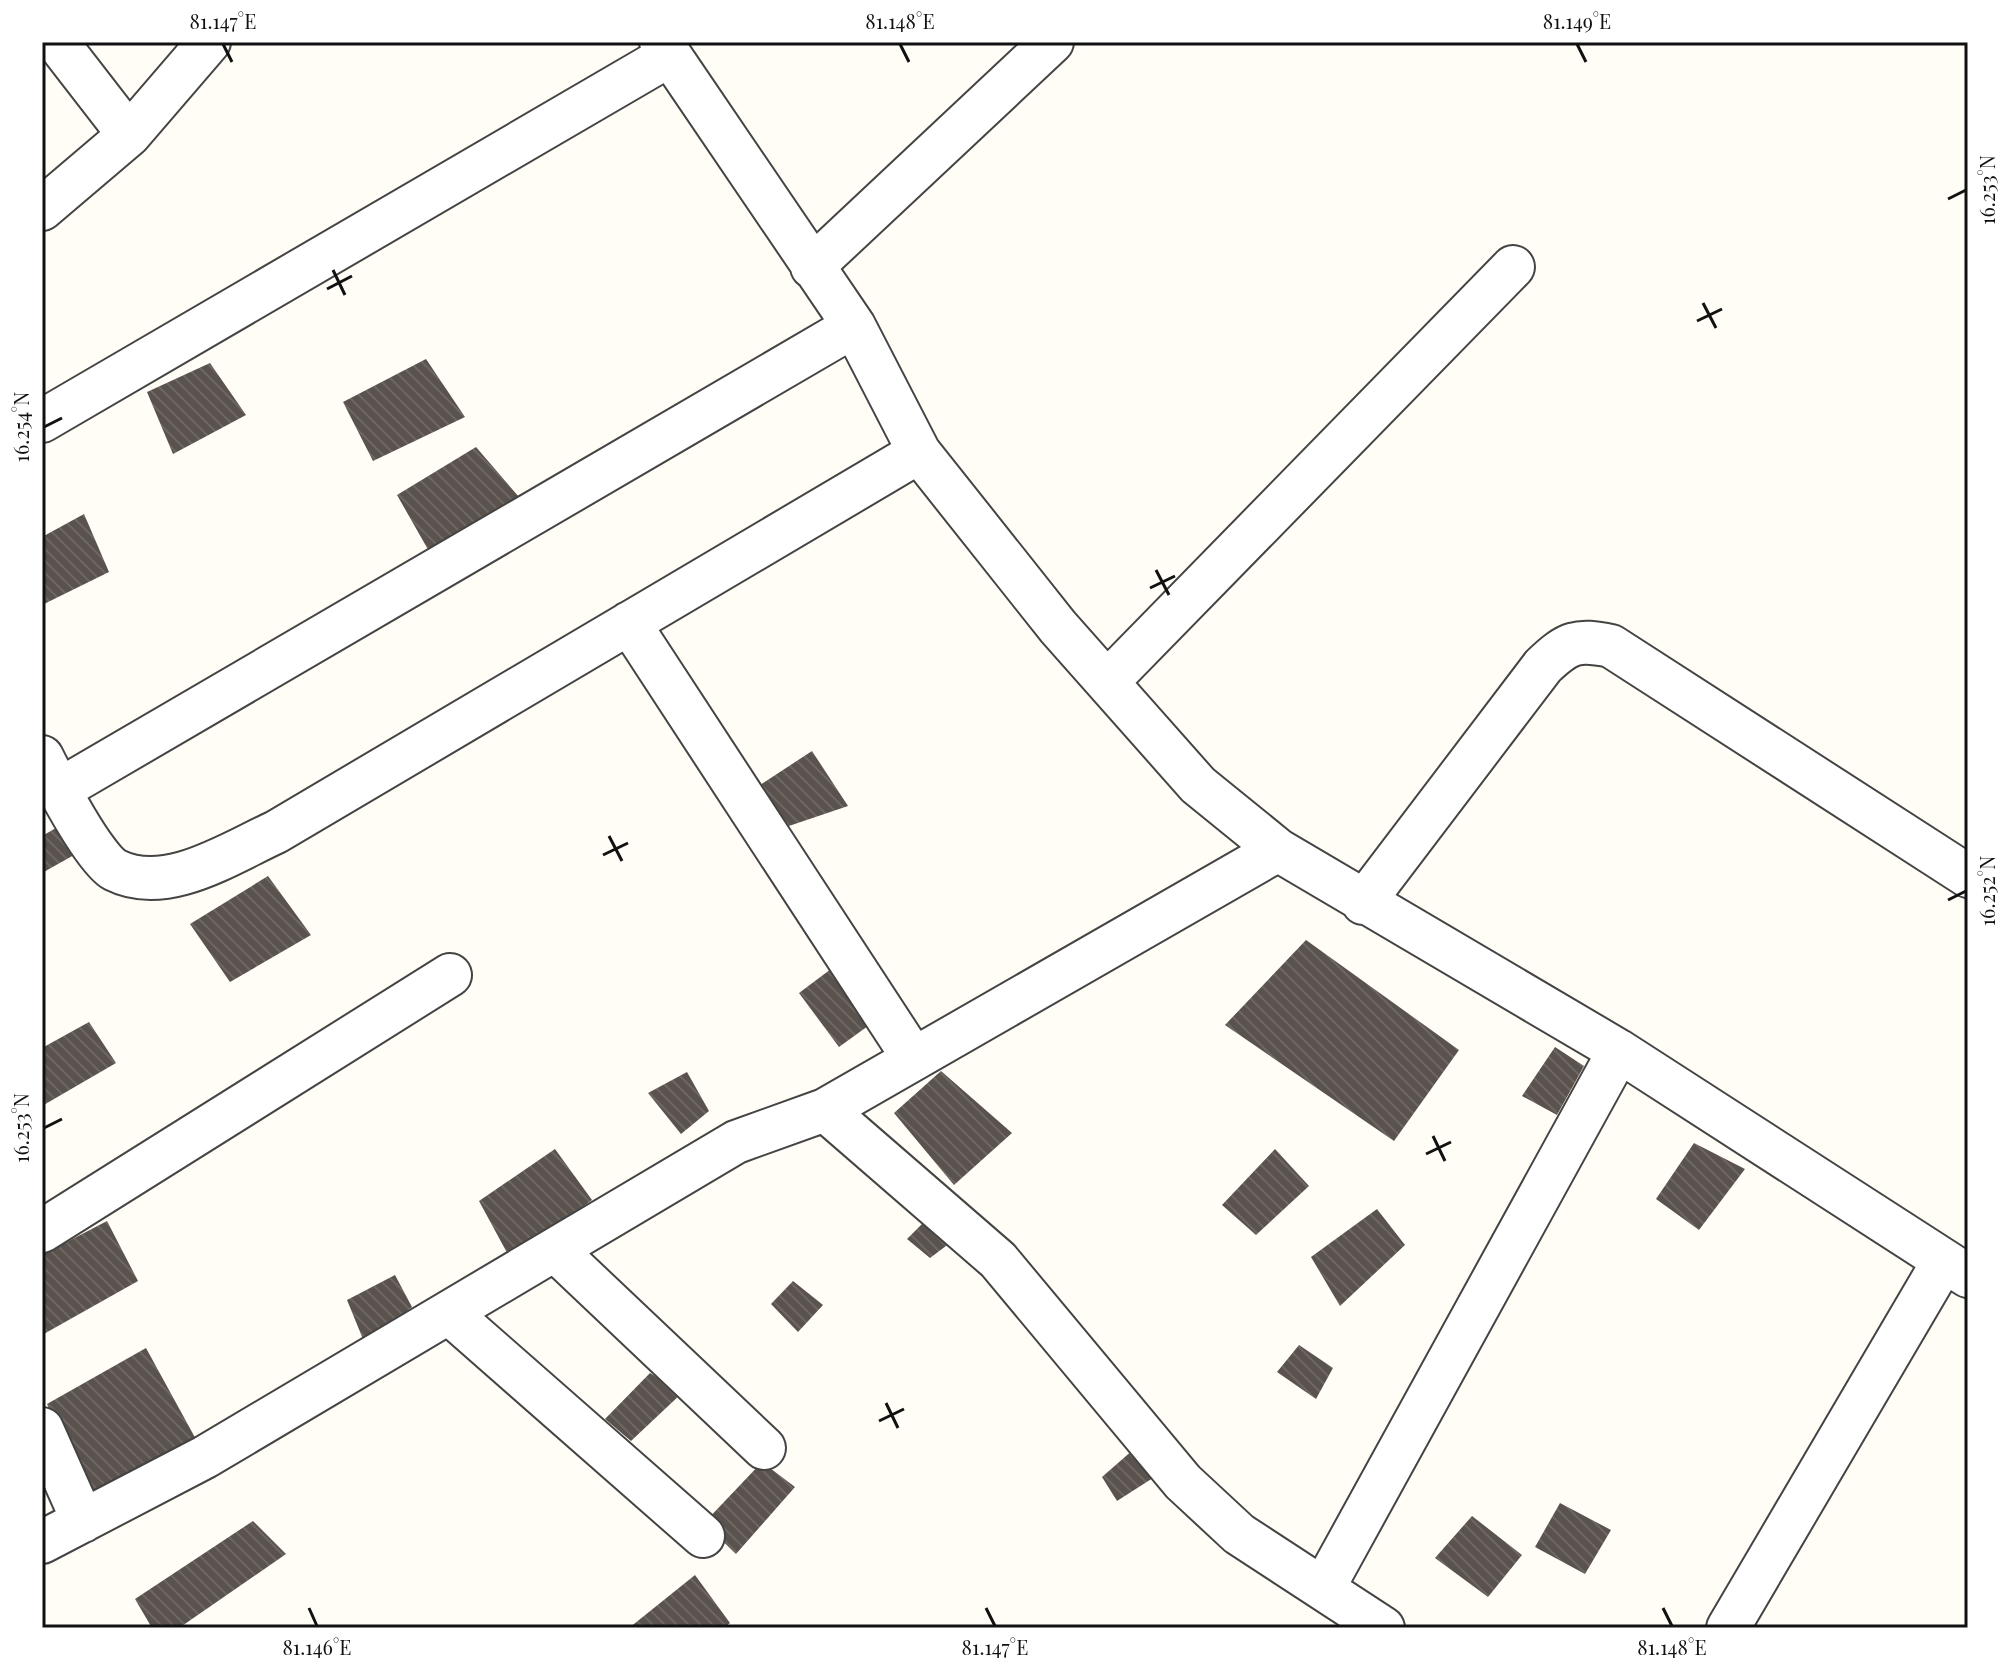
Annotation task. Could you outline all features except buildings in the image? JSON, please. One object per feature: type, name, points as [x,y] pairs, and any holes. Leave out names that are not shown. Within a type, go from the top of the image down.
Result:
[{"type":"street","points":[[57,42],[129,135]]},
{"type":"street","points":[[42,209],[129,135],[209,42]]},
{"type":"street","points":[[812,267],[1052,42]]},
{"type":"street","points":[[42,421],[666,49],[854,326],[919,452],[1058,627],[1198,785],[1278,850],[1363,903],[1619,1051],[1956,1269],[1728,1628]]},
{"type":"street","points":[[1107,682],[1513,267]]},
{"type":"street","points":[[854,326],[51,774],[113,869],[145,879],[194,869],[276,832],[919,452]]},
{"type":"street","points":[[629,623],[914,1059]]},
{"type":"street","points":[[1363,903],[1543,666],[1563,646],[1587,641],[1611,646],[1968,876]]},
{"type":"street","points":[[42,1542],[205,1457],[736,1142],[825,1110],[1278,850]]},
{"type":"street","points":[[42,1231],[450,975]]},
{"type":"street","points":[[1324,1587],[1619,1051]]},
{"type":"street","points":[[825,1110],[998,1260],[1183,1482],[1239,1534],[1383,1628]]},
{"type":"street","points":[[555,1250],[764,1448]]},
{"type":"street","points":[[449,1313],[703,1536]]},
{"type":"street","points":[[42,1429],[83,1521]]}]
